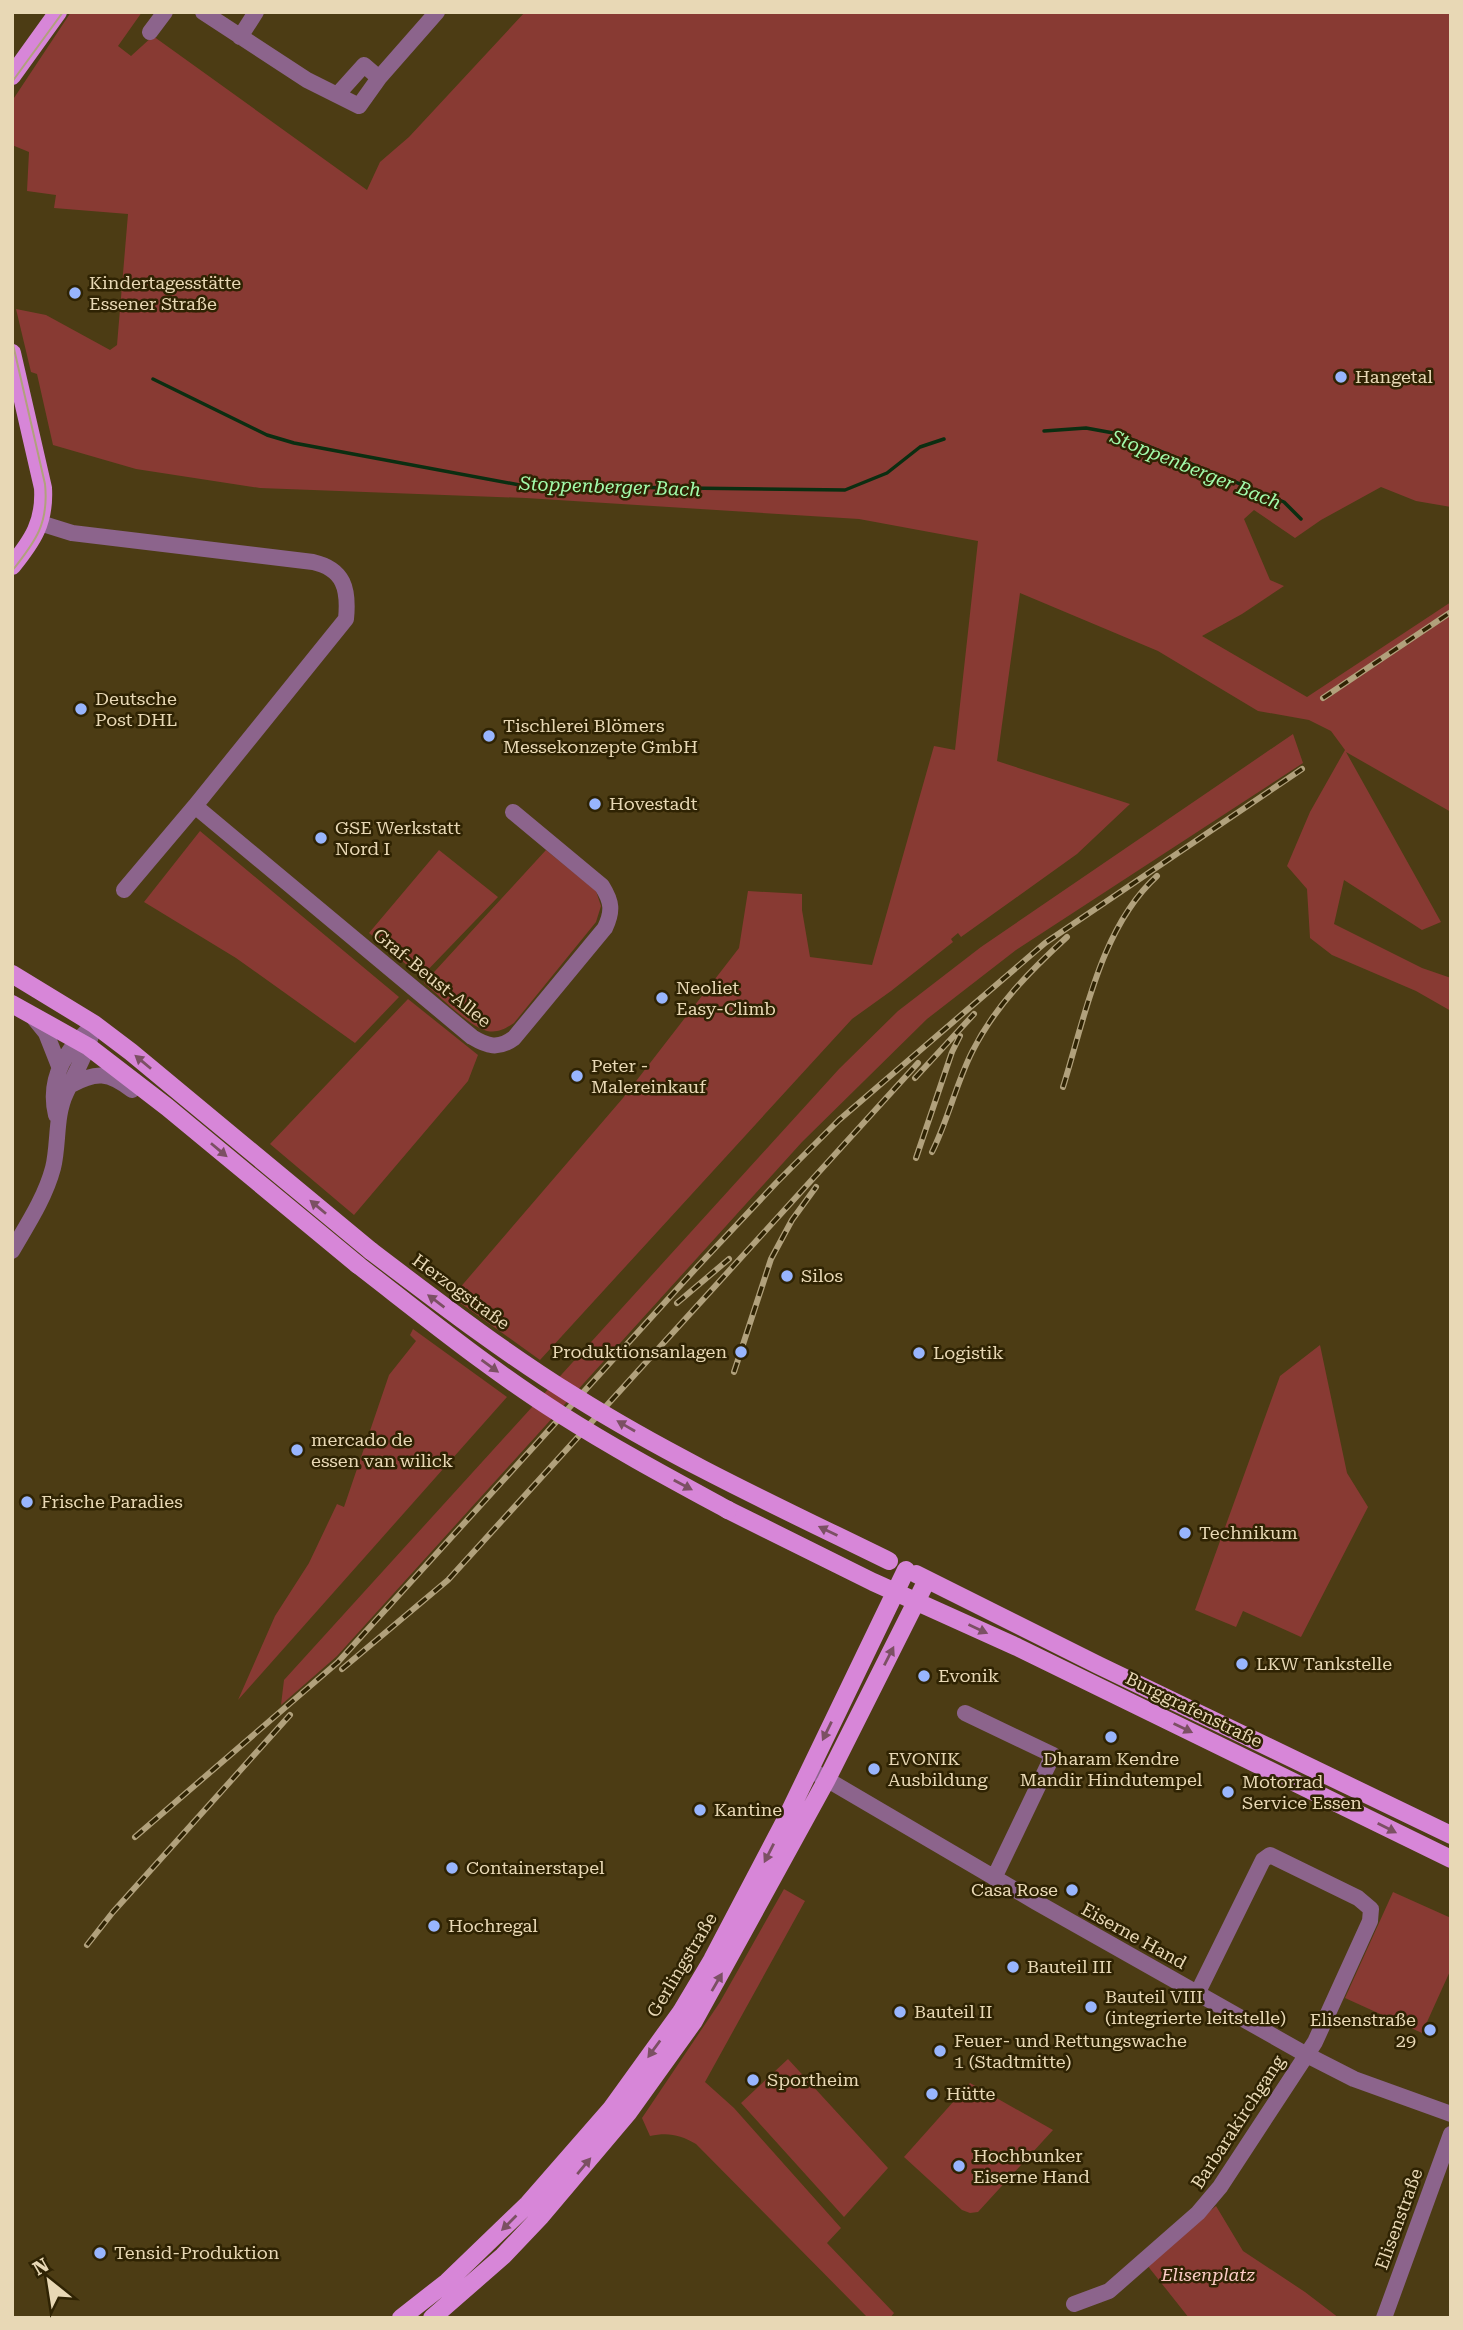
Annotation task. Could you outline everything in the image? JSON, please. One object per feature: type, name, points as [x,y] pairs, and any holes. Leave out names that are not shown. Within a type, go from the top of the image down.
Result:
[{"type":"main road","points":[[12,76],[58,12]]},
{"type":"main road","points":[[12,354],[43,488],[40,523],[12,566]]},
{"type":"main road","name":"Herzogstraße","points":[[12,974],[93,1024],[131,1052],[371,1251],[462,1320],[573,1396],[682,1458],[927,1580]]},
{"type":"main road","points":[[12,1004],[83,1043],[167,1107],[358,1265],[482,1360],[571,1421],[705,1497],[873,1582],[917,1600]]},
{"type":"main road","name":"Gerlingstraße","points":[[401,2318],[447,2282],[528,2204],[611,2109],[681,2012],[712,1960],[786,1819],[906,1570]]},
{"type":"main road","name":"Gerlingstraße","points":[[432,2318],[503,2256],[583,2168],[628,2113],[701,2011],[826,1781],[927,1580]]},
{"type":"main road","name":"Burggrafenstraße","points":[[927,1580],[1451,1836]]},
{"type":"main road","name":"Burggrafenstraße","points":[[917,1600],[1451,1859]]},
{"type":"street","points":[[150,33],[165,12]]},
{"type":"street","points":[[204,12],[307,80],[359,106],[379,78],[437,12]]},
{"type":"street","points":[[240,37],[256,12]]},
{"type":"street","points":[[337,95],[364,65],[379,78]]},
{"type":"street","points":[[40,523],[72,533],[313,562],[326,565],[337,574],[345,586],[348,602],[346,619],[124,890]]},
{"type":"street","name":"Graf-Beust-Allee","points":[[195,806],[472,1037],[487,1046],[496,1047],[506,1044],[520,1030],[605,928],[612,914],[609,897],[602,886],[513,812]]},
{"type":"street","points":[[32,1015],[46,1033],[59,1066],[53,1104],[59,1127]]},
{"type":"street","points":[[12,1251],[43,1196],[53,1168],[66,1093],[71,1085],[83,1043],[93,1024]]},
{"type":"street","points":[[59,1066],[83,1043]]},
{"type":"street","points":[[71,1085],[89,1076],[110,1076],[149,1104],[167,1107]]},
{"type":"street","points":[[965,1713],[1053,1755],[994,1878]]},
{"type":"street","name":"Eiserne Hand","points":[[809,1769],[994,1878],[1305,2054],[1354,2079],[1451,2114]]},
{"type":"street","name":"Barbarakirchgang","points":[[1074,2304],[1109,2291],[1204,2207],[1229,2175],[1315,2042],[1370,1921],[1371,1909],[1358,1898],[1269,1855],[1263,1860],[1197,1994]]},
{"type":"street","name":"Elisenstraße","points":[[1384,2318],[1451,2134]]},
{"type":"green space","points":[[71,12],[142,12],[118,46],[131,56],[153,36],[367,190],[380,162],[409,137],[525,12],[1451,12],[1451,507],[1416,501],[1381,487],[1321,520],[1295,538],[1254,510],[1244,519],[1270,580],[1284,586],[1202,636],[1307,697],[1451,602],[1451,812],[1346,752],[1441,922],[1422,930],[1344,880],[1334,924],[1422,968],[1451,978],[1451,1011],[1416,991],[1332,955],[1310,938],[1307,889],[1287,866],[1310,812],[1345,750],[1331,731],[1309,720],[1258,711],[1158,651],[1020,593],[997,761],[1130,804],[1077,854],[961,937],[958,933],[951,939],[953,942],[852,1019],[540,1360],[452,1297],[623,1098],[739,948],[748,891],[802,894],[810,957],[872,965],[934,746],[955,750],[978,541],[859,519],[526,498],[260,488],[136,469],[53,445],[37,374],[31,372],[16,309],[46,315],[110,350],[117,345],[128,214],[54,208],[56,195],[27,191],[29,152],[12,145],[12,101]]},
{"type":"green space","points":[[1293,734],[1303,763],[1016,950],[927,1019],[802,1142],[337,1656],[281,1705],[284,1680],[839,1069],[898,1011],[981,947]]},
{"type":"green space","points":[[200,831],[399,997],[355,1043],[236,958],[144,902]]},
{"type":"green space","points":[[439,850],[498,897],[421,977],[369,933]]},
{"type":"green space","points":[[546,850],[596,891],[601,906],[596,922],[514,1023],[501,1030],[487,1031],[463,1017],[424,983]]},
{"type":"green space","points":[[408,999],[478,1055],[468,1081],[354,1215],[270,1144]]},
{"type":"green space","points":[[413,1329],[507,1397],[238,1700],[275,1616],[309,1563],[337,1504],[344,1507],[389,1375],[416,1341],[410,1335]]},
{"type":"green space","points":[[1320,1345],[1347,1473],[1368,1507],[1301,1637],[1243,1611],[1236,1627],[1195,1610],[1280,1376]]},
{"type":"green space","points":[[784,1889],[805,1901],[705,2082],[734,2108],[841,2228],[827,2243],[894,2313],[890,2318],[868,2318],[696,2144],[674,2135],[650,2136],[642,2118],[720,2002]]},
{"type":"green space","points":[[1393,1892],[1451,1918],[1451,1969],[1422,2033],[1345,1998]]},
{"type":"green space","points":[[788,2059],[888,2168],[844,2217],[741,2103]]},
{"type":"green space","points":[[970,2083],[1053,2130],[978,2212],[970,2213],[962,2210],[904,2157]]},
{"type":"green space","name":"Elisenplatz","points":[[1216,2206],[1243,2251],[1339,2318],[1189,2318],[1147,2265]]},
{"type":"waterway","name":"Stoppenberger Bach","points":[[153,379],[267,435],[294,443],[525,486],[845,490],[887,473],[920,447],[944,439]]},
{"type":"waterway","name":"Stoppenberger Bach","points":[[1044,431],[1086,428],[1119,434],[1284,502],[1301,519]]},
{"type":"tram line","points":[[12,82],[63,12]]},
{"type":"tram line","points":[[12,340],[46,498],[39,531],[12,571]]},
{"type":"railway","points":[[1323,698],[1451,612]]},
{"type":"railway","points":[[135,1837],[338,1662],[698,1266],[839,1120],[1045,943],[1302,769]]},
{"type":"railway","points":[[1063,1087],[1097,974],[1108,947],[1138,897],[1157,876]]},
{"type":"railway","points":[[932,1152],[966,1064],[991,1019],[1014,990],[1067,937]]},
{"type":"railway","points":[[915,1078],[974,1014]]},
{"type":"railway","points":[[916,1158],[960,1036]]},
{"type":"railway","points":[[342,1669],[448,1580],[918,1063]]},
{"type":"railway","points":[[734,1372],[771,1259],[792,1220],[816,1187]]},
{"type":"railway","points":[[677,1303],[729,1259]]},
{"type":"railway","points":[[87,1945],[113,1912],[290,1715]]},
{"type":"place","name":"Kindertagesstätte Essener Straße","points":[[75,293]]},
{"type":"place","name":"Hangetal","points":[[1341,377]]},
{"type":"place","name":"Deutsche Post DHL","points":[[81,709]]},
{"type":"place","name":"Tischlerei Blömers Messekonzepte GmbH","points":[[489,736]]},
{"type":"place","name":"Hovestadt","points":[[595,804]]},
{"type":"place","name":"GSE Werkstatt Nord I","points":[[321,838]]},
{"type":"place","name":"Neoliet Easy-Climb","points":[[662,998]]},
{"type":"place","name":"Peter - Malereinkauf","points":[[577,1076]]},
{"type":"place","name":"Silos","points":[[787,1276]]},
{"type":"place","name":"Produktionsanlagen","points":[[741,1352]]},
{"type":"place","name":"Logistik","points":[[919,1353]]},
{"type":"place","name":"mercado de essen van wilick","points":[[297,1450]]},
{"type":"place","name":"Frische Paradies","points":[[27,1502]]},
{"type":"place","name":"Technikum","points":[[1185,1533]]},
{"type":"place","name":"LKW Tankstelle","points":[[1242,1664]]},
{"type":"place","name":"Evonik","points":[[924,1676]]},
{"type":"place","name":"Dharam Kendre Mandir Hindutempel","points":[[1111,1737]]},
{"type":"place","name":"EVONIK Ausbildung","points":[[874,1769]]},
{"type":"place","name":"Motorrad Service Essen","points":[[1228,1792]]},
{"type":"place","name":"Kantine","points":[[700,1810]]},
{"type":"place","name":"Containerstapel","points":[[452,1868]]},
{"type":"place","name":"Casa Rose","points":[[1072,1890]]},
{"type":"place","name":"Hochregal","points":[[434,1926]]},
{"type":"place","name":"Bauteil III","points":[[1013,1967]]},
{"type":"place","name":"Bauteil VIII (integrierte leitstelle)","points":[[1091,2007]]},
{"type":"place","name":"Bauteil II","points":[[900,2012]]},
{"type":"place","name":"Elisenstraße 29","points":[[1430,2030]]},
{"type":"place","name":"Feuer- und Rettungswache 1 (Stadtmitte)","points":[[940,2051]]},
{"type":"place","name":"Sportheim","points":[[753,2080]]},
{"type":"place","name":"Hütte","points":[[932,2094]]},
{"type":"place","name":"Hochbunker Eiserne Hand","points":[[959,2166]]},
{"type":"place","name":"Tensid-Produktion","points":[[100,2253]]}]
